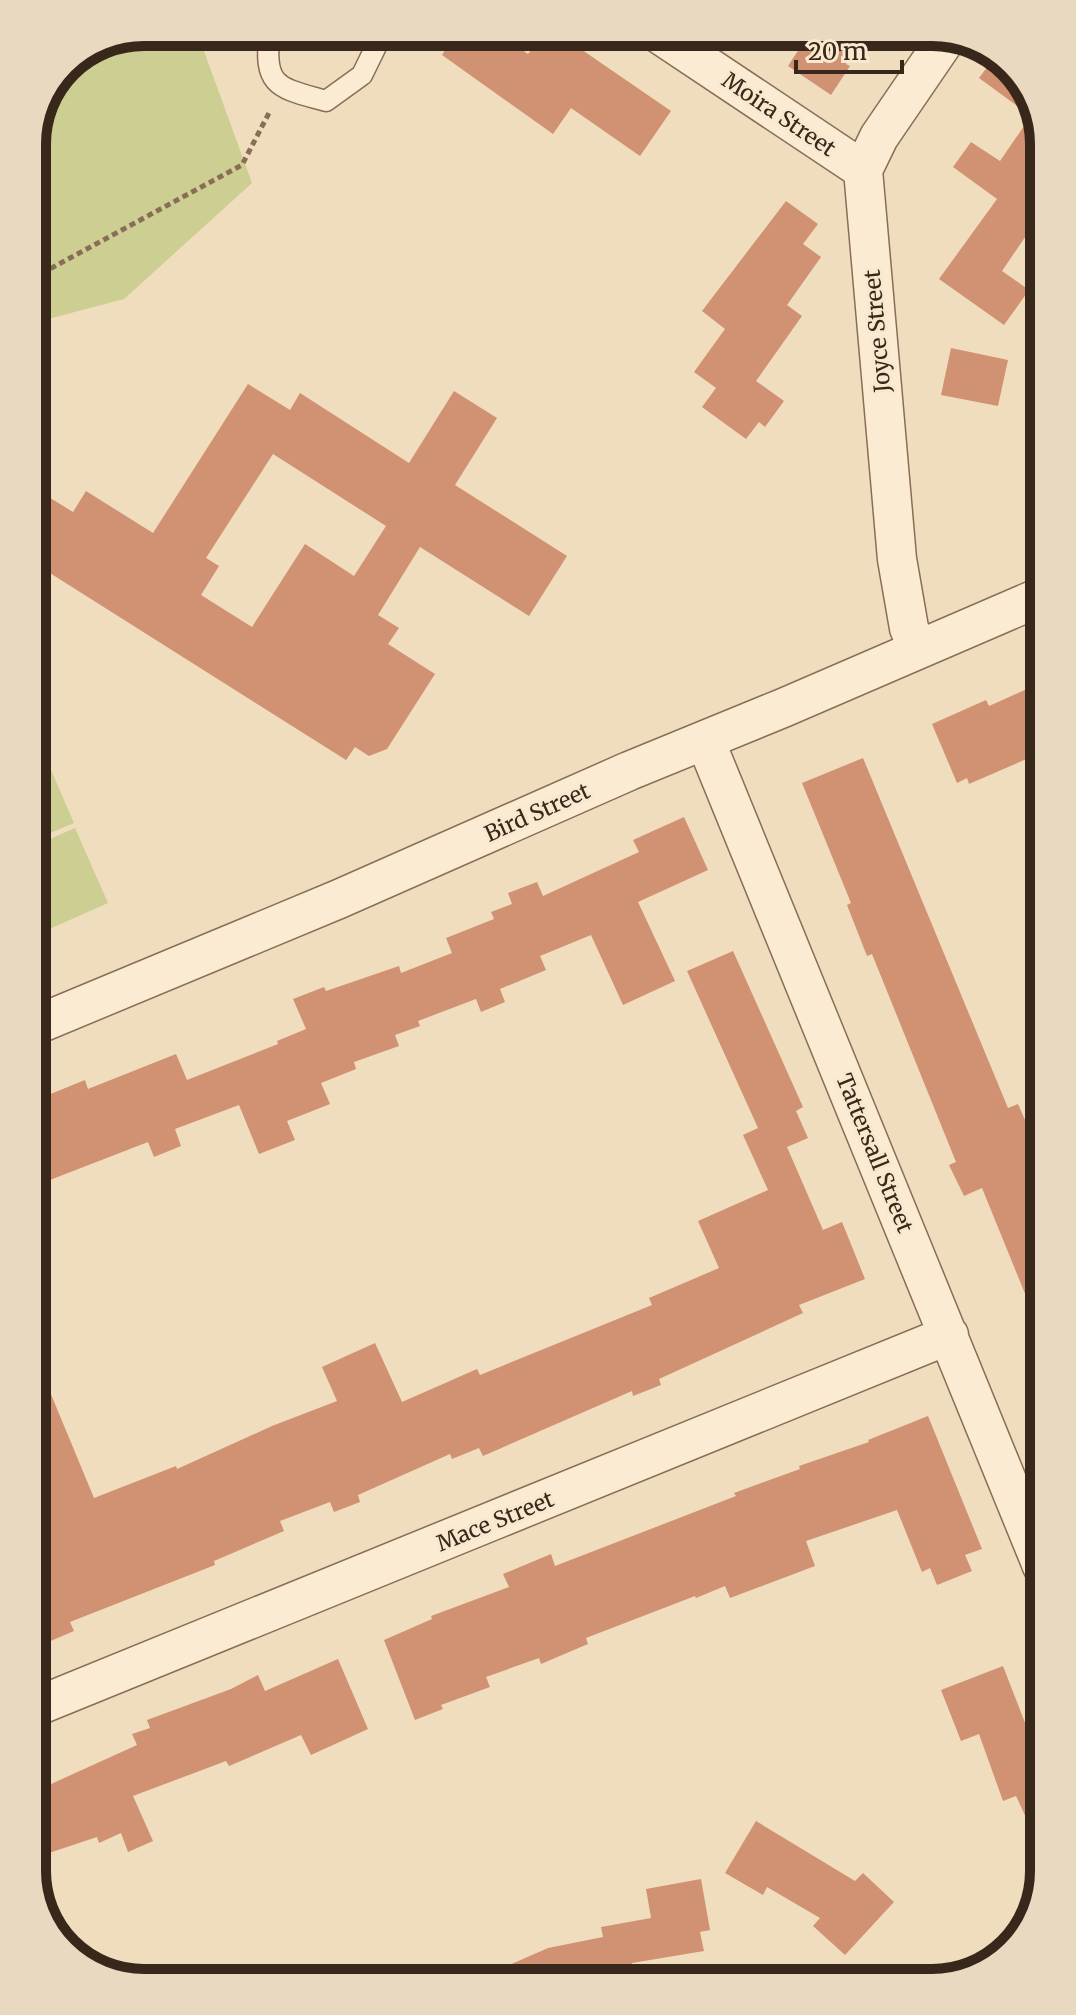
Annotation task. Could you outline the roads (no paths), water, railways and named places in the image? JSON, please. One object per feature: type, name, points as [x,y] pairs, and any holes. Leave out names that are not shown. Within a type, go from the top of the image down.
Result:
[{"type":"street","name":"Moira Street","points":[[677,46],[863,170]]},
{"type":"street","points":[[863,170],[879,137],[941,46]]},
{"type":"street","name":"Joyce Street","points":[[863,170],[897,559],[909,628],[917,648]]},
{"type":"street","name":"Bird Street","points":[[46,1021],[339,899],[1030,601]]},
{"type":"street","name":"Tattersall Street","points":[[705,740],[1030,1536]]},
{"type":"street","name":"Mace Street","points":[[46,1703],[949,1335]]},
{"type":"lane","points":[[270,46],[270,71],[282,88],[326,101],[362,75],[376,46]]}]
